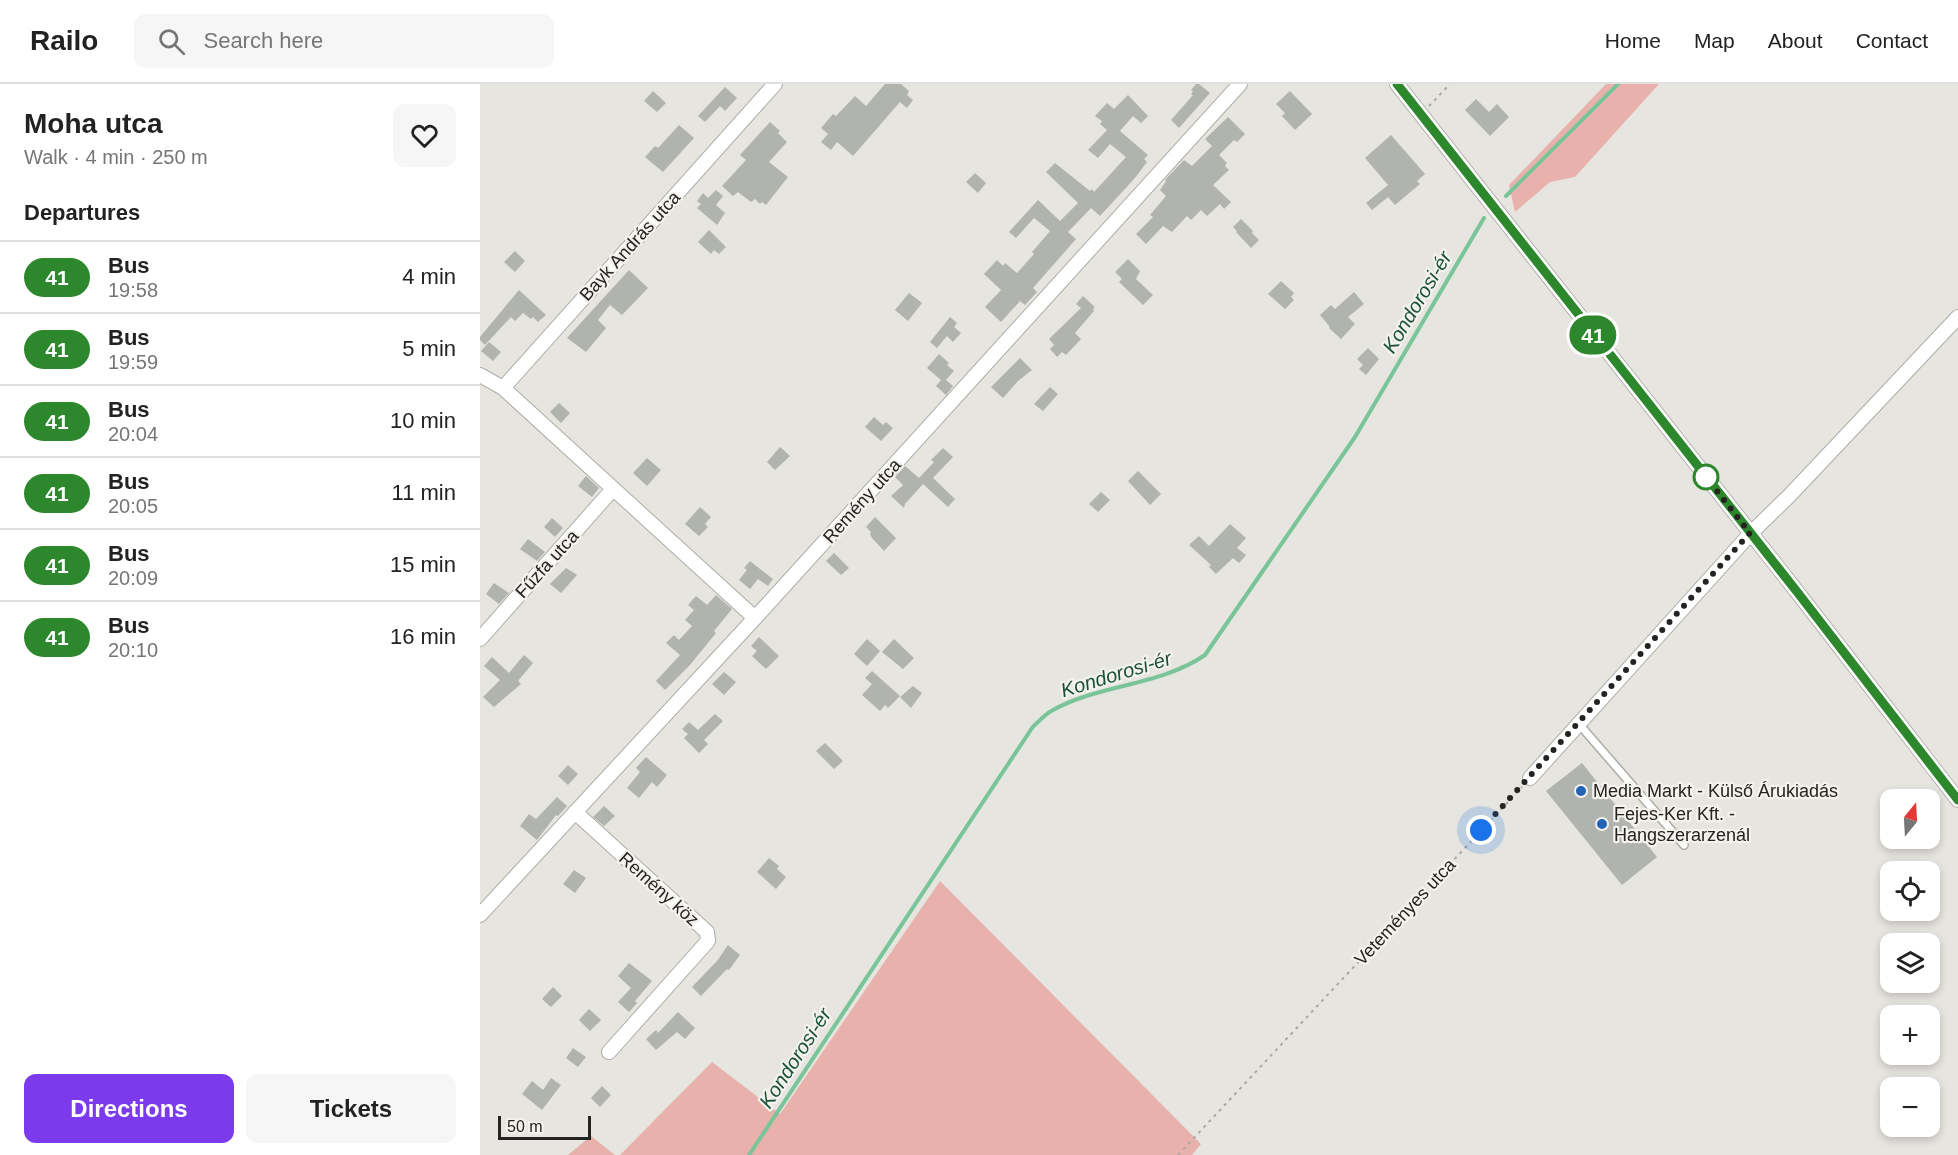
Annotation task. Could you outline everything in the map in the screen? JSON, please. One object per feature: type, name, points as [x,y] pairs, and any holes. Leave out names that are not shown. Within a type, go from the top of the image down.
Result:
[{"type":"street","name":"Bayk András utca","points":[[502,388],[775,84]]},
{"type":"street","name":"Remény utca","points":[[480,915],[756,618],[1240,84]]},
{"type":"street","points":[[1397,84],[1958,800]]},
{"type":"street","points":[[1530,778],[1750,533],[1790,495],[1958,317]]},
{"type":"street","points":[[480,375],[502,388],[756,618]]},
{"type":"street","name":"Fűzfa utca","points":[[480,639],[613,489]]},
{"type":"street","name":"Remény köz","points":[[575,813],[707,933],[708,941],[609,1052]]},
{"type":"lane","points":[[1579,724],[1684,845]]},
{"type":"path","points":[[1421,115],[1450,84]]},
{"type":"path","name":"Veteményes utca","points":[[1178,1155],[1530,778]]},
{"type":"shaded area","points":[[1606,84],[1659,84],[1575,177],[1550,182],[1515,212],[1509,185]]},
{"type":"shaded area","points":[[940,881],[1201,1144],[1192,1155],[620,1155],[712,1062],[780,1114]]},
{"type":"shaded area","points":[[591,1136],[615,1155],[568,1155]]},
{"type":"building","points":[[885,84],[901,84],[909,91],[907,95],[913,100],[907,108],[900,102],[853,156],[837,142],[831,150],[821,142],[828,134],[821,128],[833,114],[836,116],[855,96],[866,106]]},
{"type":"building","points":[[1196,84],[1210,93],[1179,128],[1171,120],[1193,95],[1191,90]]},
{"type":"building","points":[[725,87],[737,98],[725,111],[720,106],[705,122],[698,116]]},
{"type":"building","points":[[653,91],[666,103],[657,112],[644,101]]},
{"type":"building","points":[[1290,91],[1312,114],[1295,130],[1282,116],[1285,113],[1276,104]]},
{"type":"building","points":[[1128,95],[1148,116],[1141,123],[1133,116],[1120,131],[1148,155],[1144,159],[1147,162],[1100,216],[1091,208],[1068,232],[1076,239],[1033,288],[1037,292],[1025,305],[1020,301],[1001,322],[985,307],[1001,290],[984,274],[997,260],[1003,266],[1005,263],[1017,273],[1034,254],[1032,252],[1050,231],[1034,218],[1016,238],[1009,232],[1038,200],[1060,221],[1078,203],[1046,172],[1055,163],[1094,192],[1126,157],[1110,144],[1098,158],[1088,150],[1107,130],[1100,124],[1102,121],[1095,116],[1107,103],[1114,109]]},
{"type":"building","points":[[1476,99],[1489,112],[1497,104],[1509,117],[1490,136],[1465,110]]},
{"type":"building","points":[[1228,117],[1245,134],[1237,142],[1234,140],[1219,155],[1227,163],[1225,166],[1229,170],[1213,185],[1231,202],[1224,209],[1220,204],[1207,216],[1201,210],[1191,220],[1187,216],[1172,232],[1163,226],[1146,244],[1136,234],[1153,217],[1150,215],[1166,196],[1160,190],[1165,180],[1184,160],[1192,166],[1212,146],[1205,139]]},
{"type":"building","points":[[770,122],[787,142],[769,162],[788,177],[766,205],[762,202],[760,204],[755,199],[751,202],[738,192],[733,196],[722,186],[746,160],[740,155]]},
{"type":"building","points":[[679,125],[694,138],[663,172],[645,157],[655,146],[658,148]]},
{"type":"building","points":[[1391,135],[1425,174],[1417,181],[1420,184],[1395,205],[1388,197],[1372,210],[1366,203],[1388,185],[1365,158]]},
{"type":"building","points":[[975,173],[986,183],[978,193],[966,182]]},
{"type":"building","points":[[716,190],[723,196],[716,205],[725,213],[717,225],[697,208],[701,204],[697,201],[703,193],[708,198]]},
{"type":"building","points":[[1241,219],[1259,240],[1251,248],[1233,227]]},
{"type":"building","points":[[709,230],[726,247],[719,254],[714,250],[711,254],[698,242]]},
{"type":"building","points":[[515,251],[525,261],[515,272],[504,262]]},
{"type":"building","points":[[1128,259],[1140,271],[1136,279],[1153,295],[1143,305],[1119,282],[1122,279],[1115,272]]},
{"type":"building","points":[[629,270],[648,288],[622,315],[610,305],[598,320],[606,328],[586,352],[567,338]]},
{"type":"building","points":[[1281,281],[1294,293],[1291,297],[1294,300],[1285,309],[1268,294]]},
{"type":"building","points":[[519,290],[546,315],[538,322],[523,313],[515,321],[511,317],[485,345],[480,337]]},
{"type":"building","points":[[1354,292],[1364,304],[1348,317],[1355,324],[1341,339],[1320,315],[1331,305],[1335,309]]},
{"type":"building","points":[[909,293],[922,303],[908,321],[895,310]]},
{"type":"building","points":[[1083,296],[1095,307],[1094,311],[1075,333],[1081,339],[1066,355],[1062,352],[1057,357],[1050,349],[1054,345],[1049,339],[1081,308],[1076,304]]},
{"type":"building","points":[[950,317],[957,323],[954,327],[961,333],[953,342],[947,336],[937,348],[930,342]]},
{"type":"building","points":[[489,342],[501,352],[493,361],[481,351]]},
{"type":"building","points":[[1368,348],[1379,359],[1366,375],[1359,369],[1363,365],[1357,359]]},
{"type":"building","points":[[939,354],[954,371],[946,380],[953,386],[946,395],[936,386],[941,380],[927,368]]},
{"type":"building","points":[[1020,358],[1032,370],[1018,381],[1003,398],[991,387]]},
{"type":"building","points":[[1050,387],[1058,394],[1043,411],[1034,404]]},
{"type":"building","points":[[559,403],[570,413],[561,423],[550,412]]},
{"type":"building","points":[[874,417],[883,425],[886,422],[893,428],[881,441],[865,427]]},
{"type":"building","points":[[780,447],[790,456],[775,470],[767,462]]},
{"type":"building","points":[[943,448],[953,457],[933,478],[955,499],[948,507],[923,484],[904,508],[891,496],[903,485],[895,477],[905,466],[919,478],[934,462],[931,460]]},
{"type":"building","points":[[647,458],[661,470],[647,486],[633,473]]},
{"type":"building","points":[[1138,471],[1161,494],[1150,505],[1128,481]]},
{"type":"building","points":[[586,476],[599,488],[592,497],[578,486]]},
{"type":"building","points":[[1101,492],[1110,500],[1098,512],[1089,504]]},
{"type":"building","points":[[700,507],[711,517],[705,524],[708,527],[699,536],[685,524]]},
{"type":"building","points":[[875,517],[896,538],[884,551],[866,527]]},
{"type":"building","points":[[552,518],[563,528],[555,537],[544,527]]},
{"type":"building","points":[[1230,524],[1246,538],[1237,548],[1246,555],[1239,563],[1233,558],[1216,574],[1209,567],[1211,565],[1189,545],[1199,536],[1209,546]]},
{"type":"building","points":[[528,539],[545,552],[537,561],[520,549]]},
{"type":"building","points":[[834,553],[849,568],[841,575],[826,561]]},
{"type":"building","points":[[750,561],[773,579],[768,586],[758,579],[750,589],[739,580],[747,570],[744,568]]},
{"type":"building","points":[[566,568],[577,575],[561,593],[550,584]]},
{"type":"building","points":[[494,583],[509,593],[499,604],[486,594]]},
{"type":"building","points":[[716,595],[732,609],[690,665],[665,690],[656,681],[680,655],[666,643],[674,635],[679,640],[692,626],[685,620],[694,610],[688,605],[696,596],[707,605]]},
{"type":"building","points":[[759,637],[779,656],[766,669],[752,656],[757,651],[751,646]]},
{"type":"building","points":[[867,639],[880,651],[867,666],[854,654]]},
{"type":"building","points":[[894,639],[914,658],[903,669],[882,652]]},
{"type":"building","points":[[524,655],[533,663],[518,681],[521,684],[494,707],[483,697],[500,680],[484,666],[492,657],[509,673]]},
{"type":"building","points":[[872,671],[900,696],[888,708],[885,705],[880,711],[862,695],[872,684],[865,678]]},
{"type":"building","points":[[724,672],[736,682],[724,695],[712,684]]},
{"type":"building","points":[[913,686],[922,693],[911,708],[900,697]]},
{"type":"building","points":[[715,714],[723,721],[704,740],[708,744],[699,753],[684,738],[688,734],[682,729],[689,722],[698,730]]},
{"type":"building","points":[[825,743],[843,761],[834,769],[816,751]]},
{"type":"building","points":[[646,757],[667,775],[657,787],[652,782],[639,798],[627,788],[640,772],[636,768]]},
{"type":"building","name":"Fejes-Ker Kft. - Hangszerarzenál","points":[[1582,763],[1657,857],[1622,885],[1546,791]]},
{"type":"building","points":[[568,765],[578,774],[568,785],[558,776]]},
{"type":"building","points":[[557,797],[567,806],[558,816],[556,815],[537,840],[520,826],[529,814],[536,819]]},
{"type":"building","points":[[604,806],[615,816],[604,826],[593,817]]},
{"type":"building","points":[[769,858],[779,866],[777,869],[786,877],[776,889],[757,872]]},
{"type":"building","points":[[574,870],[586,878],[575,893],[563,884]]},
{"type":"building","points":[[728,945],[740,955],[729,970],[727,969],[701,996],[692,987],[717,961]]},
{"type":"building","points":[[629,963],[652,981],[629,1012],[618,1002],[631,988],[618,976]]},
{"type":"building","points":[[553,987],[562,996],[551,1007],[542,999]]},
{"type":"building","points":[[589,1009],[601,1020],[590,1031],[579,1020]]},
{"type":"building","points":[[678,1012],[695,1028],[685,1039],[677,1032],[656,1050],[646,1039],[656,1030],[658,1033]]},
{"type":"building","points":[[573,1048],[586,1057],[578,1067],[566,1058]]},
{"type":"building","points":[[551,1078],[561,1085],[542,1110],[522,1094],[532,1081],[543,1090]]},
{"type":"building","points":[[602,1086],[611,1095],[600,1107],[591,1098]]},
{"type":"waterway","name":"Kondorosi-ér","points":[[1506,196],[1618,84]]},
{"type":"waterway","name":"Kondorosi-ér","points":[[749,1155],[1032,728],[1050,712],[1071,701],[1169,673],[1205,655],[1355,437],[1484,218]]},
{"type":"bus line","name":"41","points":[[1397,84],[1958,800]]},
{"type":"place","name":"Media Markt - Külső Árukiadás","points":[[1581,791]]},
{"type":"place","name":"Fejes-Ker Kft. - Hangszerarzenál","points":[[1602,824]]},
{"type":"route","points":[[1481,830],[1750,533],[1706,477]]}]
